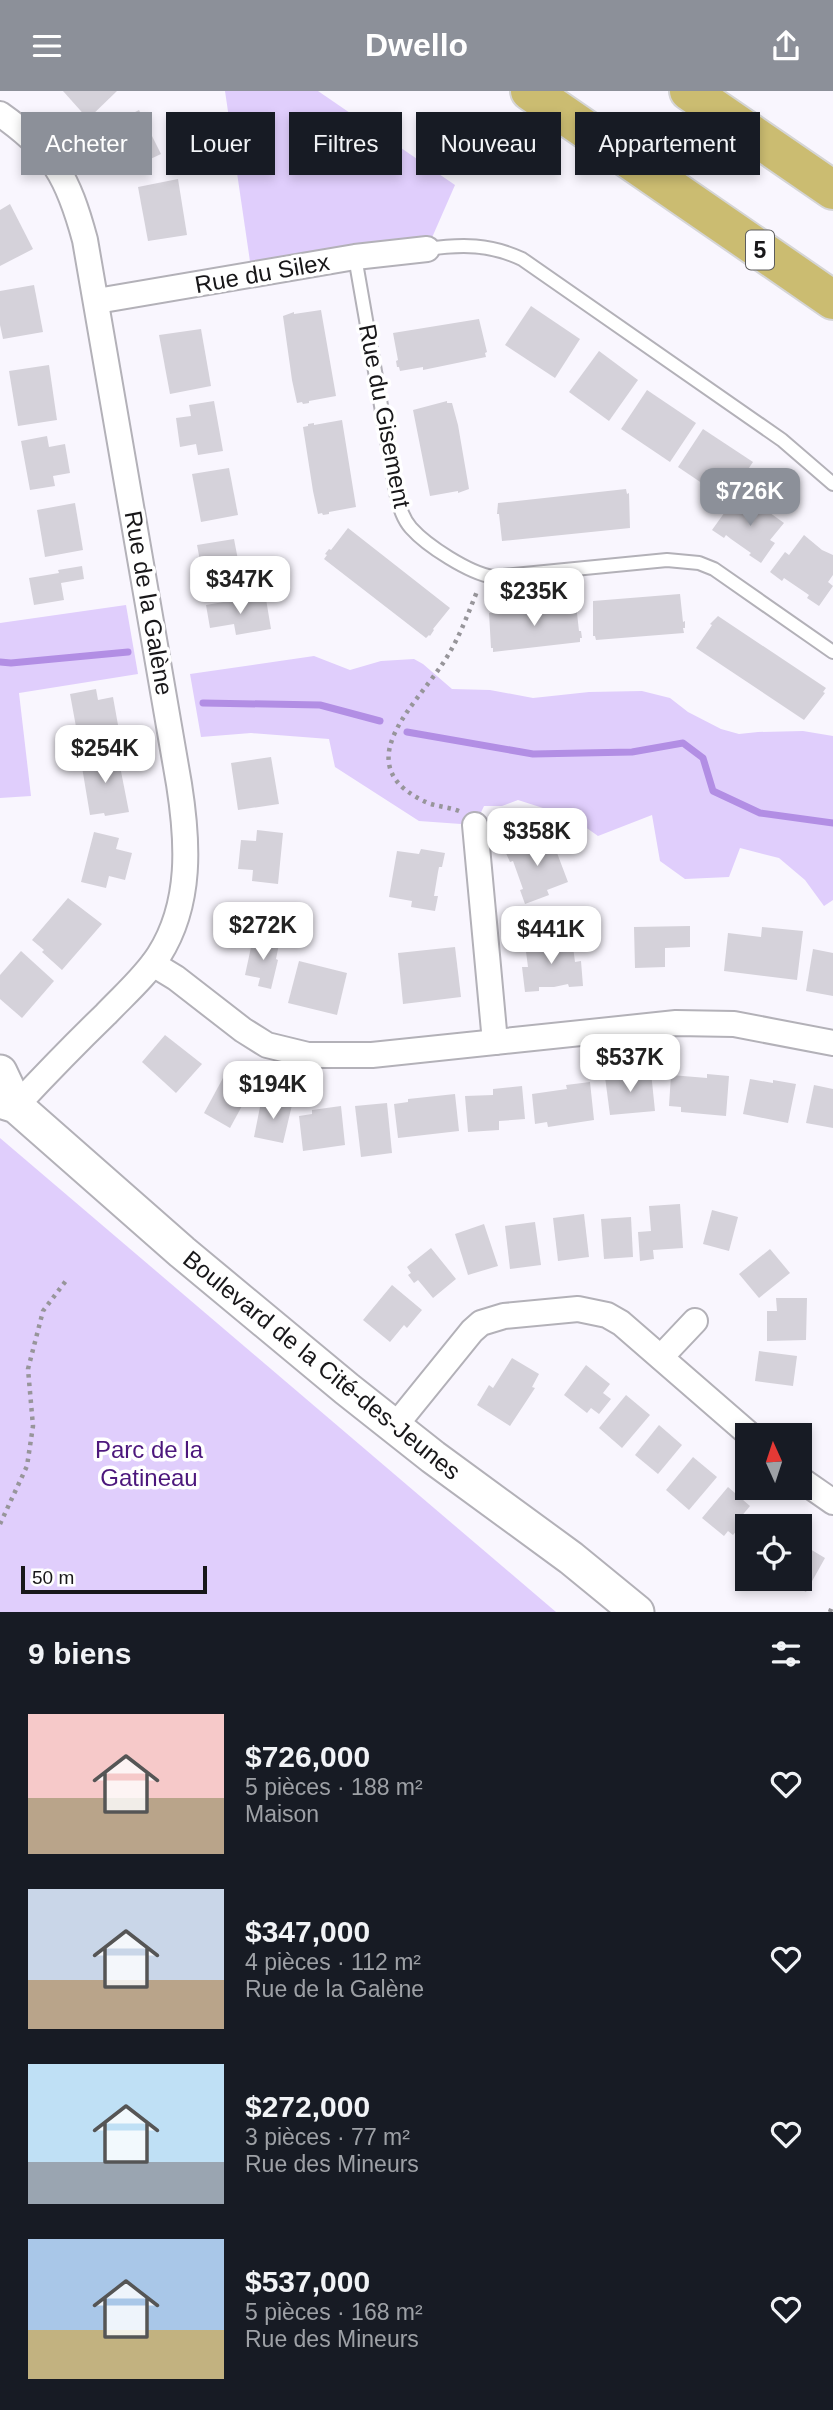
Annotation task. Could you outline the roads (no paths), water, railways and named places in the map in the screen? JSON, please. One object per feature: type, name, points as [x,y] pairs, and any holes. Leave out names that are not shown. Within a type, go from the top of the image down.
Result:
[{"type":"highway","points":[[530,91],[827,300]]},
{"type":"highway","points":[[689,91],[833,190]]},
{"type":"street","name":"Rue de la Galène","points":[[0,114],[52,158],[66,180],[76,204],[97,301],[185,819],[187,855],[183,891],[164,947],[153,964],[8,1103]]},
{"type":"street","name":"Rue du Silex","points":[[97,301],[355,257],[427,249]]},
{"type":"street","points":[[475,825],[495,1042]]},
{"type":"street","points":[[153,964],[267,1045],[308,1055],[372,1055],[676,1023],[763,1028],[833,1043]]},
{"type":"street","name":"Boulevard de la Cité-des-Jeunes","points":[[0,1072],[8,1103],[192,1261],[460,1478],[570,1558],[637,1612]]},
{"type":"street","points":[[395,1426],[472,1331],[481,1324],[492,1319],[578,1309],[607,1315],[621,1323],[736,1423]]},
{"type":"street","points":[[661,1357],[695,1321]]},
{"type":"street","points":[[812,1487],[833,1502]]},
{"type":"lane","points":[[427,249],[464,244],[509,253],[522,259],[782,440],[833,484]]},
{"type":"lane","name":"Rue du Gisement","points":[[355,257],[397,497],[402,514],[410,527],[423,538],[461,565],[483,575],[506,577],[667,560],[699,563],[714,569],[833,652]]},
{"type":"waterway","points":[[0,662],[128,652]]},
{"type":"waterway","points":[[203,703],[320,705],[380,721]]},
{"type":"waterway","points":[[407,732],[533,754],[632,752],[683,743],[703,758],[713,791],[760,813],[833,823]]},
{"type":"park label","name":"Parc de la Gatineau","points":[[149,1463]]}]
